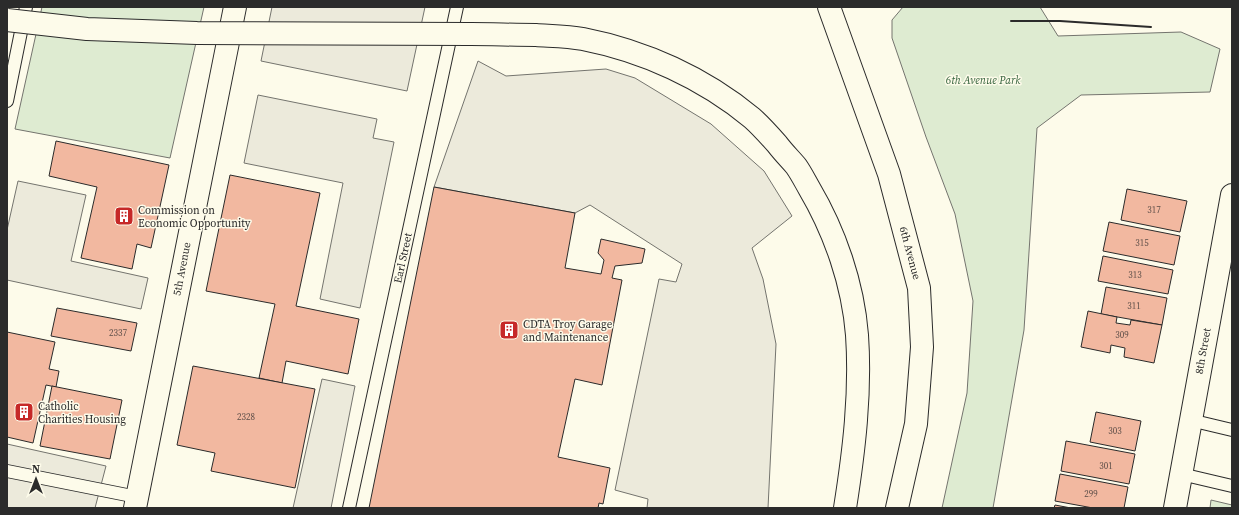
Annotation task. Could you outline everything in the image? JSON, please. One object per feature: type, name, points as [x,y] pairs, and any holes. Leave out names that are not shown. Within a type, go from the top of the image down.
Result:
[{"type":"main road","name":"5th Avenue","points":[[136,502],[235,7]]},
{"type":"main road","name":"6th Avenue","points":[[829,7],[889,174],[919,288],[922,347],[916,424],[897,508]]},
{"type":"main road","points":[[7,20],[88,29],[197,33],[478,34],[582,38],[627,50],[695,79],[734,104],[765,130],[796,167],[820,206],[838,248],[851,293],[857,333],[859,373],[856,418],[845,508]]},
{"type":"main road","name":"8th Street","points":[[1174,508],[1232,195]]},
{"type":"lane","points":[[7,101],[26,7]]},
{"type":"lane","name":"Earl Street","points":[[349,508],[457,7]]},
{"type":"lane","points":[[1190,420],[1232,430]]},
{"type":"lane","points":[[7,471],[136,502]]},
{"type":"lane","points":[[1181,474],[1232,486]]},
{"type":"green space","points":[[42,7],[204,7],[170,158],[15,129]]},
{"type":"green space","name":"6th Avenue Park","points":[[903,7],[1040,7],[1058,36],[1181,32],[1220,49],[1210,92],[1081,95],[1037,128],[1024,330],[993,508],[942,508],[967,393],[973,301],[955,214],[926,137],[892,38],[892,20]]},
{"type":"green space","points":[[1211,500],[1232,505],[1232,508],[1210,508]]},
{"type":"shaded area","points":[[272,7],[425,7],[407,91],[261,61]]},
{"type":"shaded area","points":[[478,61],[506,76],[606,69],[635,78],[711,124],[764,171],[792,216],[752,248],[763,279],[776,344],[768,508],[647,508],[648,499],[615,490],[659,279],[676,282],[682,264],[590,205],[575,213],[434,187]]},
{"type":"shaded area","points":[[258,95],[377,119],[373,138],[394,142],[360,308],[320,299],[343,183],[244,163]]},
{"type":"shaded area","points":[[18,181],[86,195],[71,261],[148,278],[141,309],[7,280],[7,230]]},
{"type":"shaded area","points":[[322,379],[355,386],[331,508],[293,508]]},
{"type":"shaded area","points":[[7,444],[106,466],[95,508],[7,508]]},
{"type":"building","name":"Commission on Economic Opportunity","points":[[56,141],[169,165],[151,248],[137,244],[132,269],[81,258],[97,187],[49,176]]},
{"type":"building","points":[[230,175],[320,193],[296,306],[359,319],[348,374],[286,361],[282,383],[259,378],[275,304],[206,291]]},
{"type":"building","name":"CDTA Troy Garage and Maintenance","points":[[434,187],[575,213],[565,268],[601,274],[604,260],[598,253],[601,239],[645,249],[642,263],[615,266],[612,278],[622,280],[602,385],[575,379],[558,457],[610,468],[603,504],[599,503],[598,508],[369,508]]},
{"type":"building","points":[[1127,189],[1187,201],[1180,232],[1121,220]]},
{"type":"building","points":[[1109,222],[1180,236],[1174,265],[1103,251]]},
{"type":"building","points":[[1103,256],[1173,270],[1168,294],[1098,281]]},
{"type":"building","points":[[1106,287],[1167,298],[1162,325],[1101,314]]},
{"type":"building","points":[[57,308],[137,323],[131,351],[51,336]]},
{"type":"building","points":[[1088,311],[1117,317],[1116,323],[1130,325],[1131,320],[1162,325],[1154,363],[1124,357],[1125,348],[1111,345],[1110,353],[1081,347]]},
{"type":"building","name":"Catholic Charities Housing","points":[[7,332],[55,342],[49,369],[59,371],[56,387],[46,385],[33,443],[7,437]]},
{"type":"building","points":[[193,366],[315,389],[295,488],[211,471],[215,453],[177,445]]},
{"type":"building","points":[[52,386],[122,400],[110,459],[40,446]]},
{"type":"building","points":[[1096,412],[1141,421],[1135,451],[1090,442]]},
{"type":"building","points":[[1066,441],[1135,454],[1129,484],[1061,471]]},
{"type":"building","points":[[1060,474],[1128,487],[1124,508],[1093,508],[1055,501]]},
{"type":"building","points":[[1055,505],[1071,508],[1054,508]]},
{"type":"wall","points":[[1011,21],[1060,21],[1151,27]]},
{"type":"place","name":"Commission on Economic Opportunity","points":[[124,216]]},
{"type":"place","name":"CDTA Troy Garage and Maintenance","points":[[509,330]]},
{"type":"place","name":"Catholic Charities Housing","points":[[24,412]]}]
